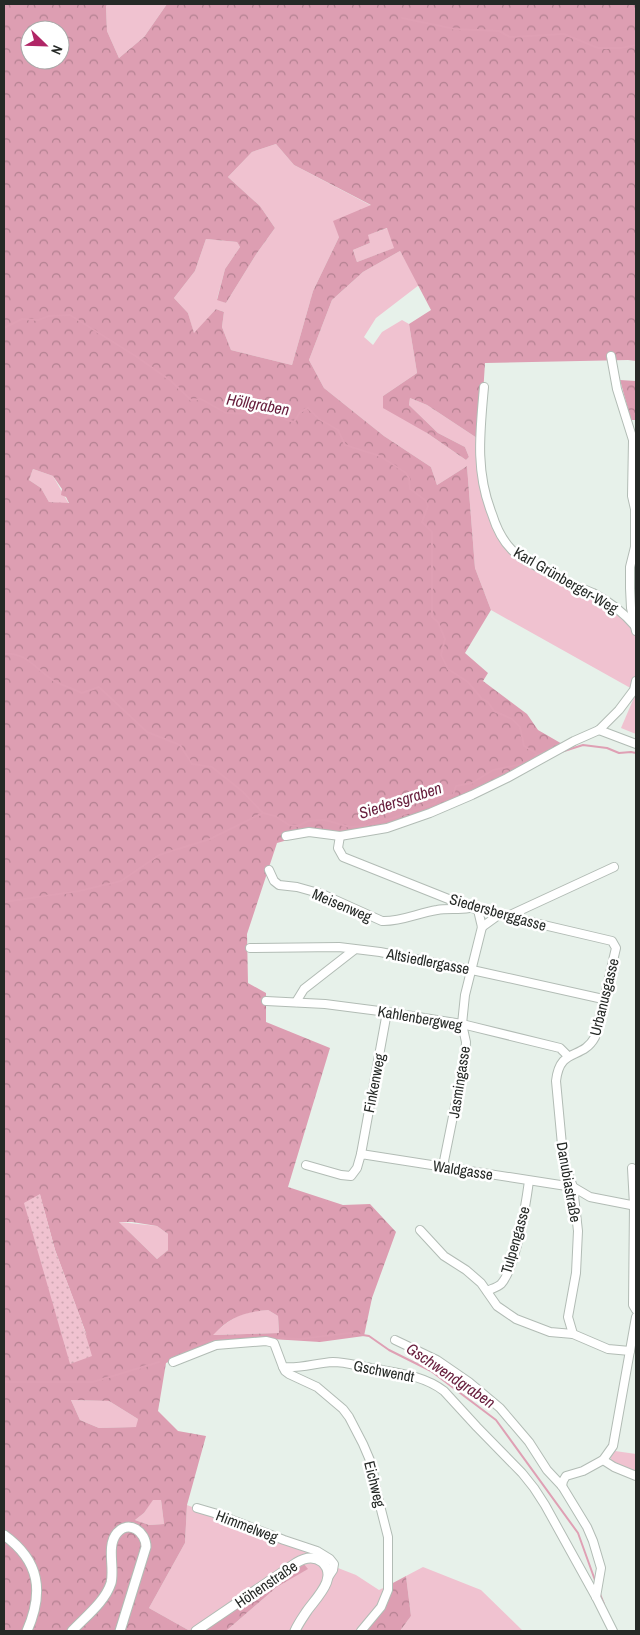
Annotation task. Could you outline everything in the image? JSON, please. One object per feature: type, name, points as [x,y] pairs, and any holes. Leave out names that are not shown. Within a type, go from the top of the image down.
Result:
[{"type":"street","points":[[611,356],[617,389],[633,440],[632,496],[635,509],[635,547],[630,566],[630,588],[635,628]]},
{"type":"street","name":"Karl Grünberger-Weg","points":[[484,387],[480,469],[486,500],[495,523],[507,544],[514,552],[529,561],[567,583],[593,594],[626,616],[635,628]]},
{"type":"street","points":[[286,836],[309,832],[340,836],[387,828],[430,813],[507,778],[560,748],[599,730],[619,710],[634,690],[636,682]]},
{"type":"street","points":[[599,730],[636,744]]},
{"type":"street","name":"Siedersberggasse","points":[[340,836],[338,848],[343,857],[474,909],[612,941],[616,948]]},
{"type":"street","points":[[482,927],[504,915],[614,867]]},
{"type":"street","name":"Meisenweg","points":[[269,870],[274,881],[279,885],[297,887],[322,894],[382,922],[392,922],[440,909],[474,909]]},
{"type":"street","name":"Jasmingasse","points":[[444,1166],[465,1057],[466,1042],[462,1024],[465,996],[482,927],[474,909]]},
{"type":"street","name":"Altsiedlergasse","points":[[250,948],[339,947],[380,952],[603,999]]},
{"type":"street","name":"Urbanusgasse","points":[[568,1056],[590,1046],[595,1037],[616,948]]},
{"type":"street","points":[[296,1002],[304,989],[354,950]]},
{"type":"street","name":"Kahlenbergweg","points":[[266,1001],[296,1002],[387,1012],[462,1024],[560,1048],[568,1056]]},
{"type":"street","name":"Finkenweg","points":[[360,1154],[387,1012]]},
{"type":"street","name":"Danubiastraße","points":[[568,1056],[561,1063],[556,1081],[562,1145],[572,1187],[578,1231],[576,1273],[568,1317],[573,1334]]},
{"type":"street","points":[[306,1165],[350,1176],[357,1168],[360,1154]]},
{"type":"street","name":"Waldgasse","points":[[360,1154],[572,1187],[590,1197],[635,1205]]},
{"type":"street","points":[[632,1168],[635,1205],[633,1304],[636,1310]]},
{"type":"street","name":"Tulpengasse","points":[[487,1291],[501,1284],[510,1268],[523,1219],[529,1181]]},
{"type":"street","points":[[420,1230],[444,1256],[466,1270],[481,1283],[497,1306],[516,1319],[550,1332],[573,1334],[608,1349],[630,1351]]},
{"type":"street","points":[[562,1486],[566,1476],[583,1471],[603,1460],[613,1446],[636,1317]]},
{"type":"street","name":"Gschwendt","points":[[394,1340],[437,1360],[469,1382],[500,1408],[529,1442],[547,1470],[562,1486],[587,1527],[601,1568],[597,1589]]},
{"type":"street","points":[[173,1362],[216,1345],[266,1341],[274,1343],[283,1367]]},
{"type":"street","name":"Gschwendt","points":[[283,1367],[320,1363],[344,1363],[415,1376],[436,1385],[444,1391],[528,1480],[597,1589],[613,1631]]},
{"type":"street","name":"Eichweg","points":[[283,1367],[289,1374],[321,1391],[343,1409],[363,1444],[372,1465],[376,1490],[388,1537],[388,1590],[381,1607],[361,1631]]},
{"type":"street","points":[[603,1460],[636,1476]]},
{"type":"street","name":"Himmelweg","points":[[197,1508],[214,1512],[284,1540],[321,1552],[334,1564],[333,1570],[327,1579]]},
{"type":"street","points":[[72,1631],[105,1596],[112,1579],[112,1547],[115,1536],[123,1529],[131,1528],[138,1530],[143,1535],[146,1547],[120,1631]]},
{"type":"street","points":[[4,1535],[26,1556],[35,1575],[36,1601],[27,1631]]},
{"type":"street","name":"Höhenstraße","points":[[196,1631],[304,1559],[312,1558],[320,1561],[326,1569],[327,1579]]},
{"type":"street","points":[[295,1631],[321,1592],[327,1579]]},
{"type":"shaded area","points":[[108,4],[167,4],[144,37],[119,58],[107,31],[106,6]]},
{"type":"shaded area","points":[[276,144],[294,165],[372,206],[339,237],[313,291],[292,365],[231,350],[222,327],[224,312],[216,309],[194,334],[188,313],[174,298],[195,271],[206,239],[237,242],[240,247],[225,269],[217,299],[226,303],[275,228],[260,206],[228,177],[252,152]]},
{"type":"shaded area","points":[[388,228],[395,248],[357,262],[353,250],[370,243],[367,235]]},
{"type":"shaded area","points":[[400,251],[419,285],[376,318],[364,337],[373,345],[382,332],[402,320],[409,324],[417,373],[383,396],[427,433],[466,460],[469,457],[465,447],[438,433],[409,405],[410,398],[427,405],[480,440],[482,478],[495,523],[514,552],[627,616],[636,634],[636,681],[634,690],[491,610],[475,568],[467,466],[437,485],[431,467],[384,436],[324,388],[309,360],[332,300],[363,272]]},
{"type":"shaded area","points":[[33,469],[53,476],[69,504],[49,502],[41,488],[29,480]]},
{"type":"shaded area","points":[[636,693],[636,734],[621,728]]},
{"type":"shaded area","points":[[40,1194],[55,1250],[81,1319],[92,1356],[70,1364],[24,1203]]},
{"type":"shaded area","points":[[119,1222],[157,1226],[168,1234],[168,1250],[157,1259]]},
{"type":"shaded area","points":[[268,1310],[278,1316],[279,1333],[212,1335],[237,1316]]},
{"type":"shaded area","points":[[71,1400],[109,1401],[138,1419],[137,1427],[99,1428],[80,1420]]},
{"type":"shaded area","points":[[615,1451],[636,1454],[636,1473],[612,1462],[610,1457]]},
{"type":"shaded area","points":[[153,1499],[161,1500],[164,1524],[149,1525],[135,1520],[144,1513]]},
{"type":"shaded area","points":[[187,1505],[308,1553],[190,1631],[149,1608],[185,1543]]},
{"type":"shaded area","points":[[320,1561],[356,1575],[379,1590],[391,1584],[365,1631],[226,1631],[277,1587],[307,1569],[304,1564]]},
{"type":"shaded area","points":[[423,1567],[481,1590],[523,1631],[400,1631],[411,1616],[406,1576]]},
{"type":"green space","points":[[4,4],[108,4],[106,6],[107,31],[119,58],[144,37],[167,4],[636,4],[636,361],[485,363],[480,440],[427,405],[410,398],[409,405],[438,433],[465,447],[469,457],[466,460],[427,433],[383,408],[383,396],[417,373],[409,324],[431,310],[400,251],[363,272],[332,300],[309,360],[324,388],[384,436],[431,467],[437,485],[467,466],[475,568],[491,610],[465,653],[488,673],[483,681],[527,714],[538,730],[564,745],[487,787],[388,827],[341,834],[309,834],[277,843],[247,934],[248,983],[266,993],[266,1022],[330,1048],[288,1187],[343,1205],[370,1204],[396,1232],[372,1298],[364,1336],[320,1342],[272,1339],[200,1350],[166,1363],[158,1411],[178,1431],[206,1436],[187,1505],[185,1543],[149,1608],[190,1631],[4,1631]],"holes":[[[276,144],[294,165],[371,205],[333,221],[339,237],[313,291],[292,365],[231,350],[222,327],[224,312],[216,309],[194,333],[188,313],[174,298],[195,271],[206,239],[237,242],[240,247],[225,269],[217,300],[226,303],[275,228],[260,206],[228,177],[252,152]],[[387,228],[394,248],[357,262],[353,250],[370,243],[368,235]],[[33,469],[53,476],[62,489],[61,495],[66,497],[69,503],[49,502],[41,488],[29,480]],[[40,1195],[55,1250],[87,1336],[25,1203]],[[119,1222],[157,1226],[168,1234],[168,1250],[157,1259]],[[268,1310],[278,1316],[279,1333],[213,1335],[238,1316]],[[71,1400],[109,1401],[138,1419],[136,1427],[99,1428],[80,1420]],[[153,1500],[161,1500],[164,1524],[149,1525],[135,1520],[144,1513]]]},
{"type":"green space","points":[[620,380],[636,381],[636,420],[631,420]]},
{"type":"green space","points":[[304,1564],[308,1569],[277,1587],[226,1631],[203,1631]]},
{"type":"green space","points":[[406,1576],[411,1616],[400,1631],[365,1631],[391,1584]]},
{"type":"waterway","points":[[402,18],[455,29],[499,31],[510,37],[564,34],[598,48],[621,48],[636,45]]},
{"type":"waterway","name":"Höllgraben","points":[[4,328],[22,319],[38,320],[49,316],[70,315],[137,357],[171,381],[191,400],[201,399],[226,413],[250,414],[262,419],[272,415],[294,422],[300,412],[308,408],[319,419],[338,430],[345,445],[380,456],[406,473],[409,478],[410,489],[425,500],[428,506],[422,522],[432,532],[432,617],[438,622],[445,639],[441,655],[448,669],[468,682],[482,699],[488,702],[494,711],[512,719],[520,727],[524,746],[536,753]]},
{"type":"waterway","name":"Siedersgraben","points":[[4,654],[19,656],[32,663],[56,682],[82,693],[99,687],[147,732],[180,745],[192,764],[212,767],[242,791],[263,813],[275,816],[289,825],[298,826],[308,821],[325,820],[350,827],[365,826],[435,803],[439,797],[453,795],[456,786],[472,783],[493,770],[527,763]]},
{"type":"waterway","name":"Siedersgraben","points":[[561,752],[583,745],[607,748],[619,753],[636,753]]},
{"type":"waterway","name":"Siedersgraben","points":[[535,755],[549,751]]},
{"type":"waterway","points":[[4,902],[79,891],[121,881],[159,855],[210,839],[263,813]]},
{"type":"waterway","name":"Gschwendgraben","points":[[179,1355],[204,1342],[240,1336],[300,1339],[350,1333],[369,1336],[389,1350],[431,1371],[496,1420],[578,1533],[596,1583]]},
{"type":"waterway","name":"Gschwendgraben","points":[[4,1382],[93,1382],[159,1362]]},
{"type":"waterway","name":"Gschwendgraben","points":[[600,1594],[604,1604]]}]
